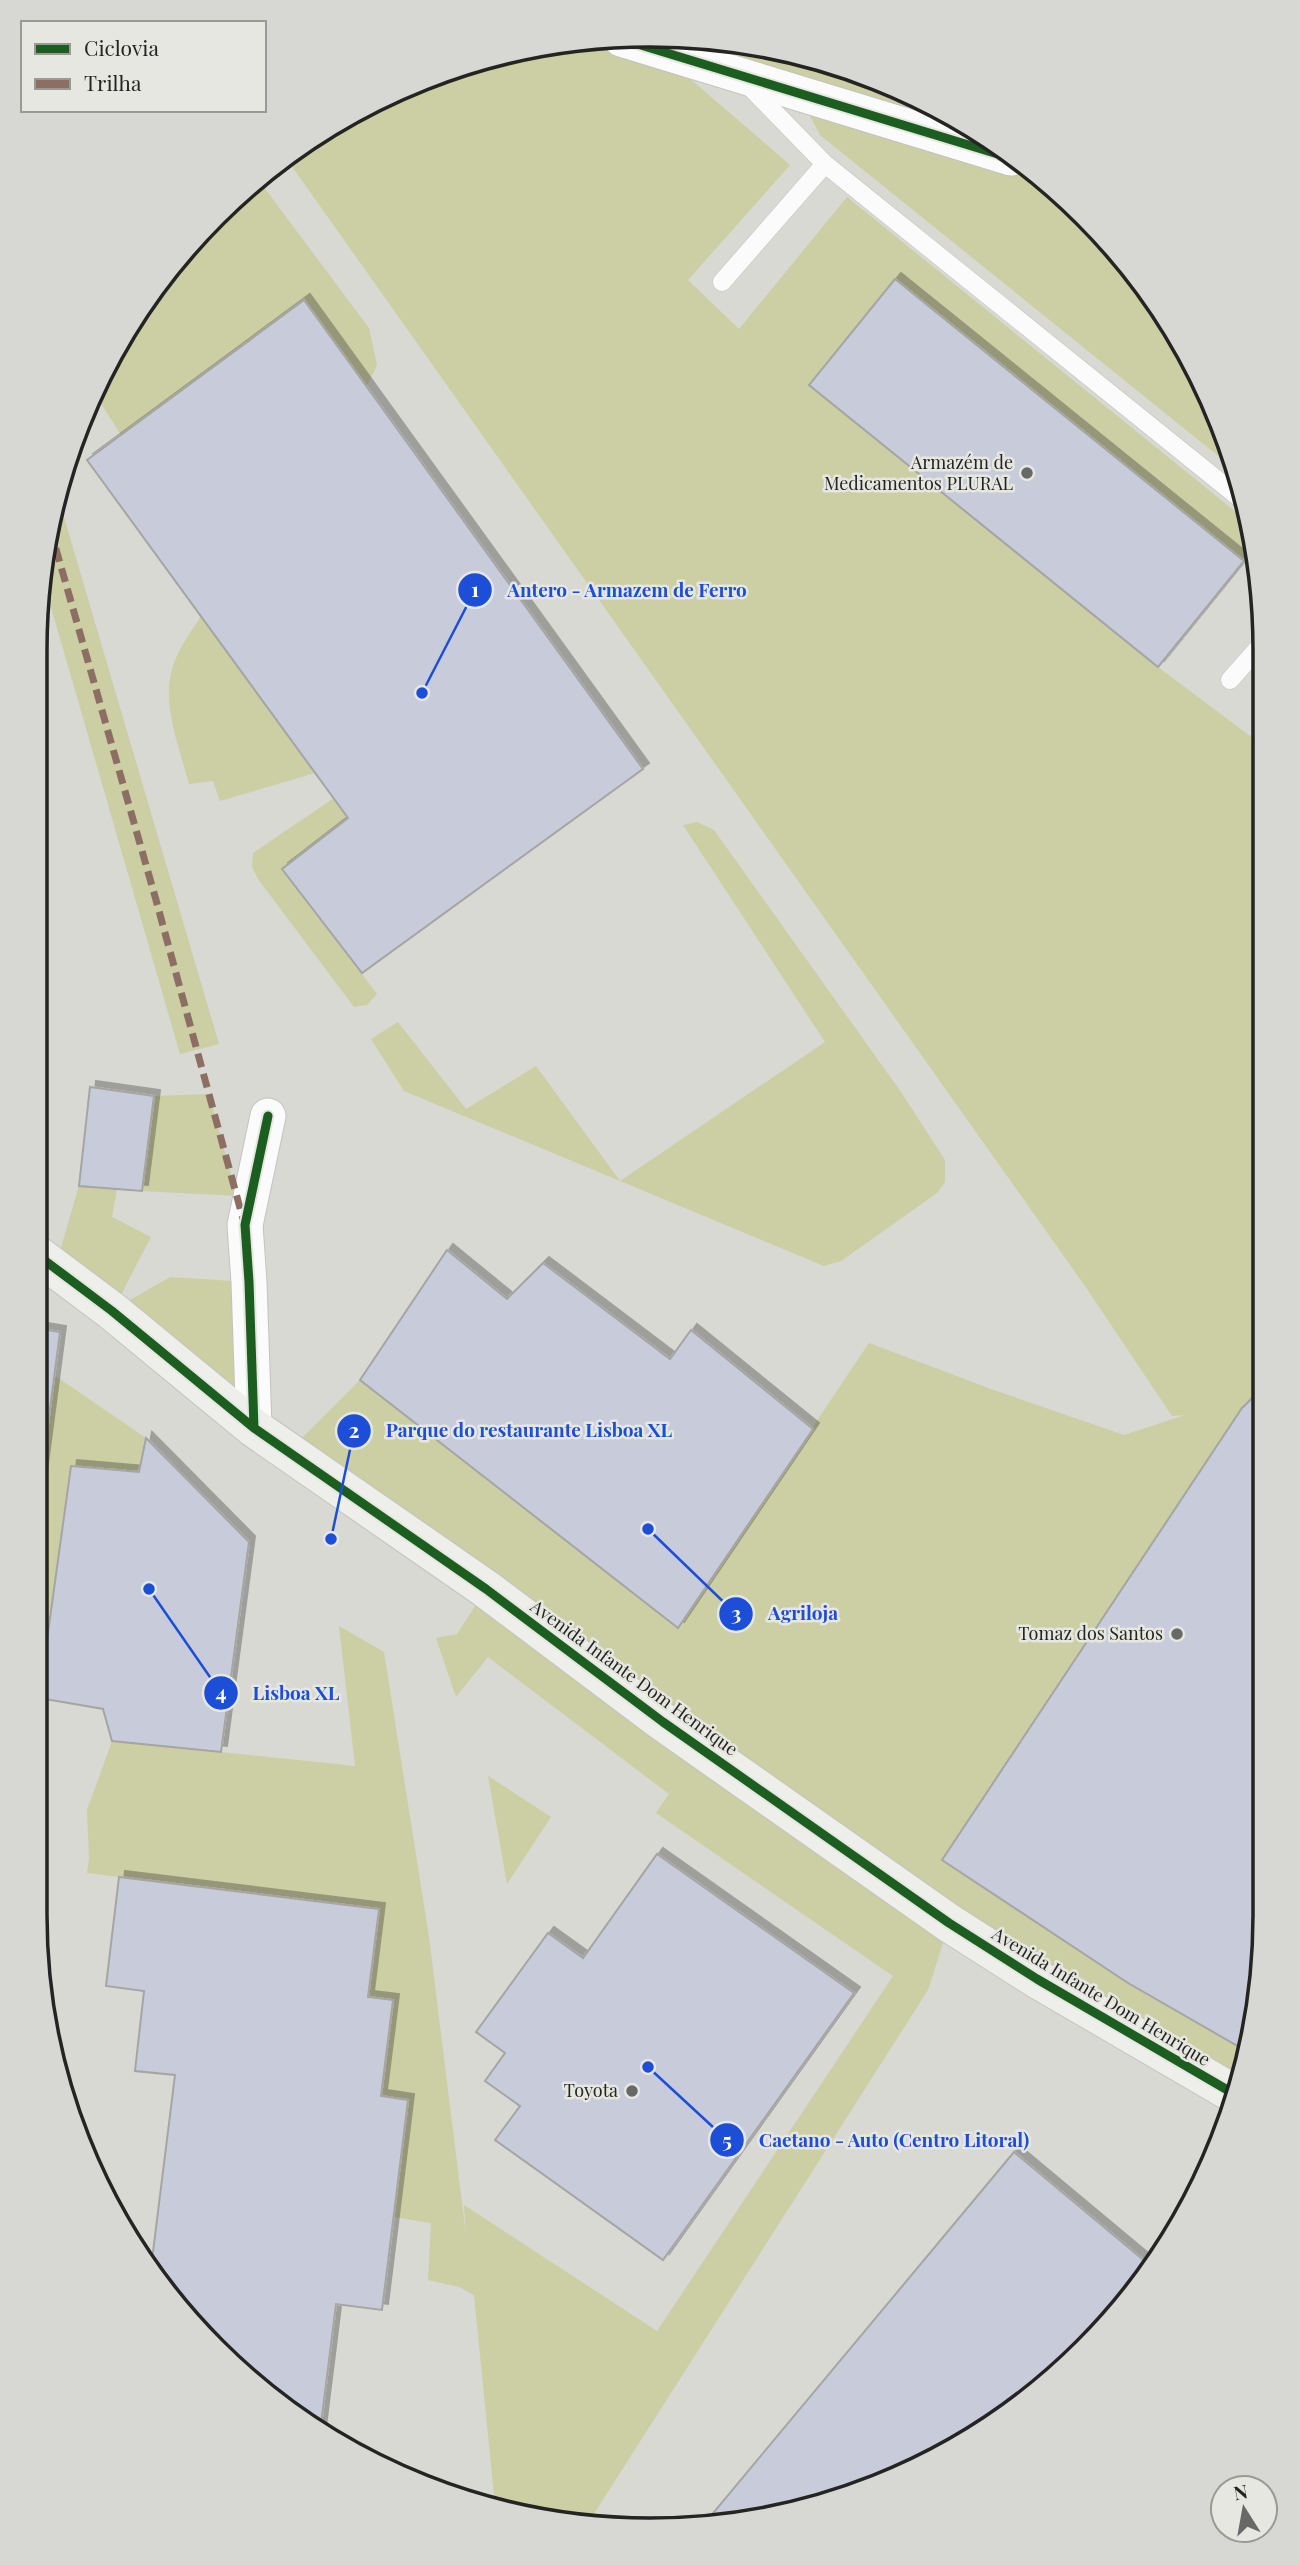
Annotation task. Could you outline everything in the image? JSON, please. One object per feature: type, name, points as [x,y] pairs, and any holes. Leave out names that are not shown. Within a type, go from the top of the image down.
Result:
[{"type":"main road","name":"Avenida Infante Dom Henrique","points":[[47,1262],[254,1428],[486,1589],[663,1722],[949,1923],[1037,1979],[1227,2090]]},
{"type":"street","points":[[648,47],[987,151]]},
{"type":"street","points":[[254,1428],[245,1225],[268,1116]]},
{"type":"lane","points":[[737,74],[825,163],[1231,491]]},
{"type":"lane","points":[[722,282],[825,163]]},
{"type":"lane","points":[[1230,680],[1253,654]]},
{"type":"shaded area","points":[[650,47],[689,49],[729,52],[806,68],[844,79],[917,109],[985,149],[1047,197],[1103,253],[1151,315],[1191,383],[1207,419],[1232,494],[1248,571],[1253,650],[1253,1915],[1248,1994],[1241,2033],[1221,2109],[1191,2182],[1151,2250],[1128,2282],[1076,2341],[1017,2393],[985,2416],[917,2456],[844,2486],[729,2513],[650,2518],[571,2513],[456,2486],[383,2456],[315,2416],[283,2393],[224,2341],[172,2282],[149,2250],[109,2182],[79,2109],[52,1994],[47,1915],[47,650],[52,571],[59,532],[79,456],[109,383],[149,315],[172,283],[224,224],[253,197],[315,149],[349,128],[383,109],[456,79],[571,52]]},
{"type":"green space","points":[[650,47],[729,52],[806,68],[881,93],[917,109],[985,149],[1017,172],[1076,224],[1128,283],[1151,315],[1191,383],[1222,459],[820,135],[798,93],[658,51],[790,165],[688,280],[739,329],[847,197],[1236,512],[1246,559],[1244,561],[895,280],[809,385],[1158,667],[1253,738],[1253,1398],[1242,1408],[942,1860],[1127,1983],[1238,2046],[1227,2089],[949,1924],[928,1990],[593,2515],[571,2513],[494,2497],[474,2295],[459,2287],[428,2280],[431,2223],[394,2217],[408,2100],[381,2096],[393,2000],[368,1997],[379,1909],[87,1873],[87,1810],[112,1741],[355,1766],[339,1626],[384,1652],[429,1937],[466,2235],[464,2205],[657,2331],[893,1976],[656,1813],[669,1794],[488,1657],[456,1697],[436,1638],[457,1634],[486,1589],[288,1452],[360,1380],[678,1628],[869,1343],[1124,1435],[1185,1415],[1172,1416],[1085,1286],[292,166],[315,149],[383,109],[419,93],[494,68],[571,52]]},
{"type":"green space","points":[[264,188],[369,328],[377,365],[366,388],[304,301],[121,435],[100,403],[128,349],[172,283],[197,253]]},
{"type":"green space","points":[[63,514],[219,1044],[180,1054],[50,602],[52,571]]},
{"type":"green space","points":[[201,616],[315,773],[220,801],[213,781],[189,784],[172,721],[169,689],[176,658]]},
{"type":"green space","points":[[334,798],[348,818],[282,869],[377,994],[367,1005],[354,1007],[258,879],[252,867],[253,853]]},
{"type":"green space","points":[[697,822],[714,830],[901,1092],[945,1160],[945,1182],[937,1193],[841,1261],[824,1266],[620,1181],[825,1042],[683,825]]},
{"type":"green space","points":[[398,1022],[466,1109],[536,1066],[620,1181],[404,1091],[371,1039]]},
{"type":"green space","points":[[209,1094],[237,1196],[142,1191],[154,1096]]},
{"type":"green space","points":[[79,1186],[117,1189],[112,1217],[151,1237],[113,1310],[170,1277],[249,1282],[254,1428],[55,1268]]},
{"type":"green space","points":[[54,1375],[146,1438],[139,1472],[71,1466],[47,1640],[47,1427]]},
{"type":"green space","points":[[488,1776],[551,1817],[507,1884]]},
{"type":"building","name":"Armazém de Medicamentos PLURAL","points":[[895,279],[1244,561],[1158,667],[809,385]]},
{"type":"building","points":[[304,300],[643,769],[362,973],[282,869],[348,818],[87,460]]},
{"type":"building","points":[[90,1087],[154,1096],[142,1191],[79,1186]]},
{"type":"building","points":[[447,1250],[507,1299],[543,1263],[670,1359],[691,1330],[813,1429],[678,1628],[360,1380]]},
{"type":"building","points":[[47,1330],[60,1332],[47,1431]]},
{"type":"building","name":"Tomaz dos Santos","points":[[1253,1398],[1253,1915],[1248,1994],[1238,2046],[1128,1983],[942,1860],[1242,1408]]},
{"type":"building","points":[[146,1438],[249,1542],[221,1752],[112,1741],[103,1709],[47,1699],[47,1640],[71,1466],[139,1472]]},
{"type":"building","points":[[657,1854],[854,1993],[663,2260],[495,2140],[520,2106],[485,2081],[505,2053],[476,2032],[548,1933],[583,1958]]},
{"type":"building","points":[[119,1877],[379,1909],[368,1997],[393,2000],[381,2096],[408,2100],[382,2310],[336,2304],[321,2420],[283,2393],[224,2341],[172,2282],[153,2255],[175,2075],[135,2071],[144,1991],[106,1986]]},
{"type":"building","points":[[1014,2152],[1144,2260],[1103,2312],[1047,2368],[985,2416],[951,2437],[917,2456],[844,2486],[768,2506],[712,2514]]},
{"type":"marked path","points":[[56,549],[243,1219]]},
{"type":"cycle path","points":[[648,47],[988,151]]},
{"type":"cycle path","points":[[254,1428],[245,1225],[268,1116]]},
{"type":"cycle path","points":[[47,1262],[112,1311],[254,1428],[486,1589],[663,1722],[949,1923],[1037,1979],[1227,2090]]},
{"type":"place","name":"Armazém de Medicamentos PLURAL","points":[[1027,473]]},
{"type":"place","name":"Antero - Armazem de Ferro","points":[[422,693]]},
{"type":"place","name":"Agriloja","points":[[648,1529]]},
{"type":"place","name":"Parque do restaurante Lisboa XL","points":[[331,1539]]},
{"type":"place","name":"Lisboa XL","points":[[149,1589]]},
{"type":"place","name":"Tomaz dos Santos","points":[[1177,1634]]},
{"type":"place","name":"Caetano - Auto (Centro Litoral)","points":[[648,2067]]},
{"type":"place","name":"Toyota","points":[[632,2091]]}]
